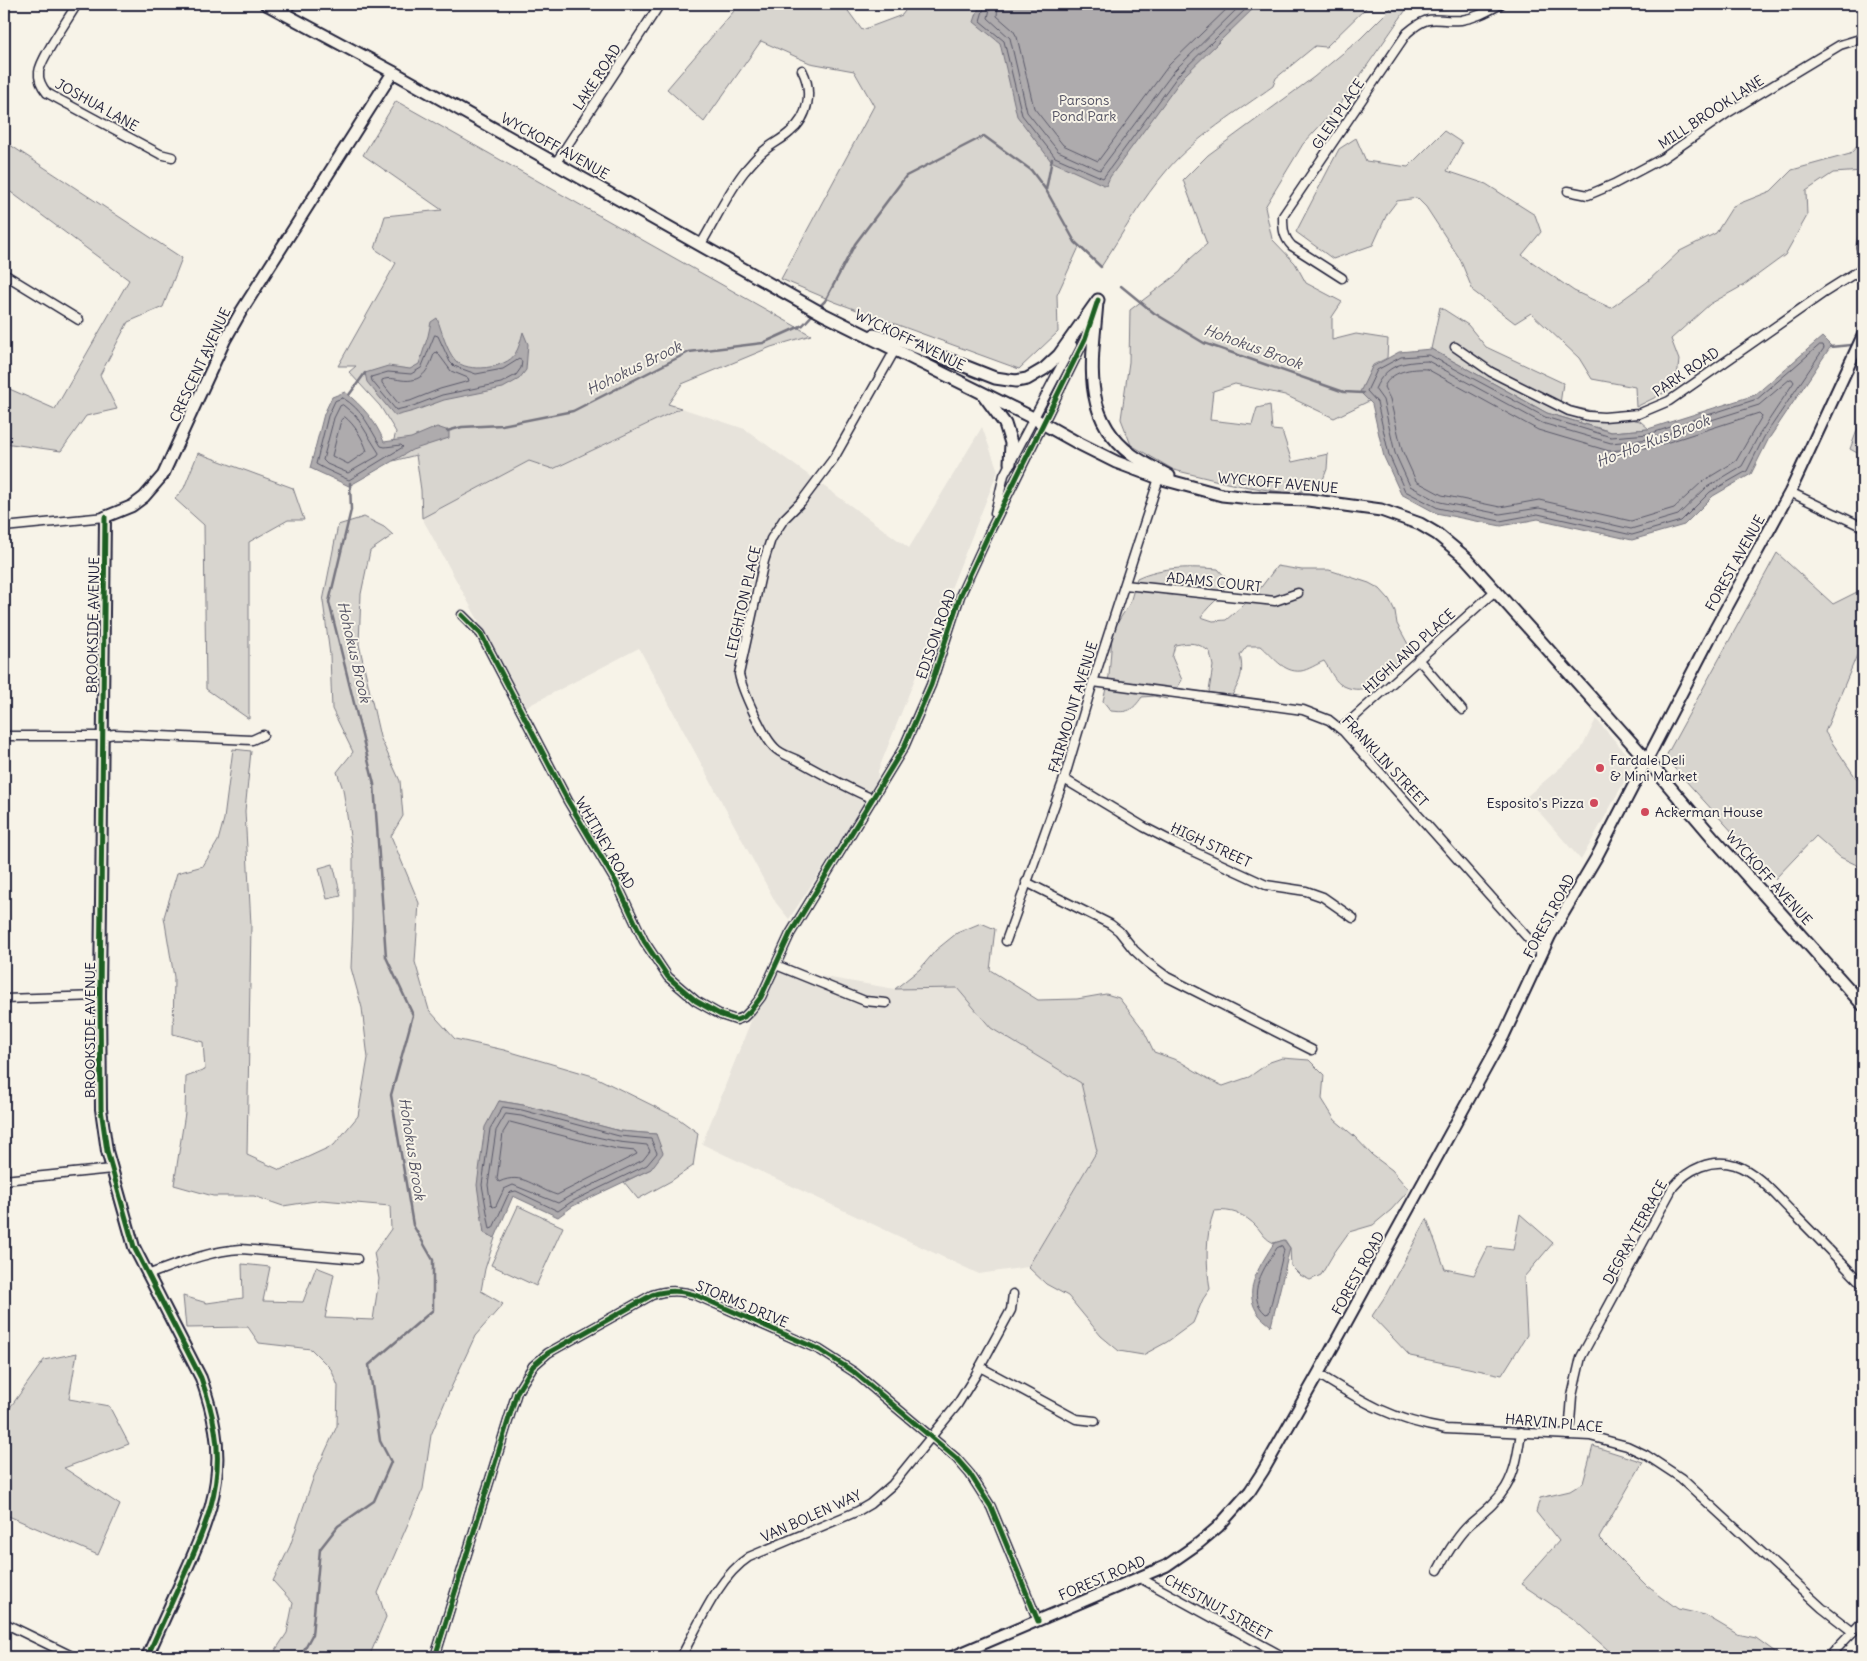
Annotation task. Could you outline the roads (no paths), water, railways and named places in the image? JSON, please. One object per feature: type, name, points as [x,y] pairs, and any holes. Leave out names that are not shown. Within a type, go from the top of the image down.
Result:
[{"type":"main road","name":"WYCKOFF AVENUE","points":[[266,4],[393,72],[823,314],[982,392],[1106,458],[1159,478],[1222,495],[1308,500],[1381,510],[1426,527],[1454,546],[1466,558],[1647,760],[1714,840],[1863,1005]]},
{"type":"main road","points":[[858,331],[901,341],[996,378],[1016,381],[1044,370],[1059,355],[1098,300]]},
{"type":"main road","points":[[1098,300],[1091,365],[1095,398],[1105,424],[1119,444],[1133,456],[1188,487]]},
{"type":"main road","points":[[982,392],[1005,424],[1011,443],[1010,463]]},
{"type":"street","name":"JOSHUA LANE","points":[[77,4],[40,65],[39,80],[42,87],[47,93],[160,154],[172,157]]},
{"type":"street","points":[[282,13],[292,4]]},
{"type":"street","name":"LAKE ROAD","points":[[555,164],[660,4]]},
{"type":"street","name":"GLEN PLACE","points":[[1342,278],[1292,246],[1286,240],[1283,229],[1283,216],[1407,33],[1426,19],[1467,18],[1483,14],[1500,4]]},
{"type":"street","name":"MILL BROOK LANE","points":[[1568,191],[1588,195],[1655,163],[1729,112],[1840,45],[1863,38]]},
{"type":"street","points":[[701,244],[740,177],[765,150],[790,133],[803,117],[808,96],[808,85],[802,70]]},
{"type":"street","name":"CRESCENT AVENUE","points":[[4,528],[105,517],[138,502],[155,486],[163,476],[224,340],[393,72]]},
{"type":"street","points":[[1863,238],[1861,247],[1863,258]]},
{"type":"street","name":"PARK ROAD","points":[[1455,347],[1491,372],[1569,411],[1604,418],[1638,414],[1669,401],[1863,268]]},
{"type":"street","points":[[4,274],[79,320]]},
{"type":"street","name":"EDISON ROAD","points":[[776,965],[790,934],[904,747],[931,685],[960,596],[1063,361],[1098,300]]},
{"type":"street","name":"EDISON ROAD","points":[[991,529],[1004,476],[1010,463],[1038,421],[1085,339],[1098,300]]},
{"type":"street","name":"FOREST AVENUE","points":[[1647,760],[1708,640],[1790,492],[1863,334]]},
{"type":"street","name":"LEIGHTON PLACE","points":[[873,799],[850,789],[794,758],[782,754],[774,748],[746,696],[739,674],[764,561],[771,539],[784,519],[801,502],[834,458],[895,350]]},
{"type":"street","name":"FAIRMOUNT AVENUE","points":[[1006,940],[1064,779],[1093,682],[1159,478]]},
{"type":"street","points":[[1790,492],[1863,527]]},
{"type":"street","name":"BROOKSIDE AVENUE","points":[[105,517],[100,996],[101,1109],[107,1151],[134,1247],[201,1378],[211,1411],[217,1448],[215,1487],[209,1518],[147,1657]]},
{"type":"street","name":"ADAMS COURT","points":[[1125,585],[1276,602],[1298,593]]},
{"type":"street","name":"HIGHLAND PLACE","points":[[1341,729],[1495,591]]},
{"type":"street","name":"WHITNEY ROAD","points":[[462,615],[481,634],[568,801],[616,882],[644,941],[668,977],[696,1001],[721,1015],[736,1020],[744,1017],[760,998],[776,965]]},
{"type":"street","points":[[1418,660],[1462,710]]},
{"type":"street","name":"FRANKLIN STREET","points":[[1093,682],[1303,710],[1329,720],[1341,729],[1542,954]]},
{"type":"street","points":[[4,736],[103,736],[114,734],[252,740],[263,735]]},
{"type":"street","name":"FOREST ROAD","points":[[952,1657],[1166,1566],[1199,1544],[1234,1510],[1263,1471],[1318,1374],[1504,1035],[1550,936],[1596,858],[1647,760]]},
{"type":"street","name":"HIGH STREET","points":[[1064,779],[1144,827],[1175,843],[1266,885],[1306,892],[1322,897],[1353,918]]},
{"type":"street","points":[[1026,882],[1110,924],[1120,931],[1134,950],[1161,973],[1312,1050]]},
{"type":"street","points":[[776,965],[864,1002],[886,1003]]},
{"type":"street","points":[[4,999],[100,996]]},
{"type":"street","name":"DEGRAY TERRACE","points":[[1569,1435],[1575,1375],[1585,1349],[1673,1187],[1690,1171],[1709,1164],[1721,1163],[1745,1169],[1790,1209],[1863,1285]]},
{"type":"street","points":[[4,1180],[112,1170]]},
{"type":"street","points":[[148,1275],[208,1253],[224,1250],[241,1249],[357,1259]]},
{"type":"street","name":"STORMS DRIVE","points":[[435,1657],[517,1392],[524,1378],[533,1366],[548,1353],[652,1295],[664,1291],[687,1292],[820,1350],[854,1372],[956,1458],[981,1489],[991,1507],[1038,1621]]},
{"type":"street","name":"VAN BOLEN WAY","points":[[681,1657],[724,1580],[739,1563],[858,1511],[870,1504],[892,1485],[957,1405],[1011,1310],[1013,1294]]},
{"type":"street","points":[[980,1367],[1076,1419],[1095,1422]]},
{"type":"street","name":"HARVIN PLACE","points":[[1318,1374],[1363,1401],[1403,1419],[1446,1428],[1590,1436],[1639,1452],[1681,1478],[1822,1608],[1853,1632]]},
{"type":"street","points":[[1438,1570],[1450,1548],[1461,1534],[1488,1509],[1506,1487],[1518,1458],[1521,1432]]},
{"type":"street","name":"CHESTNUT STREET","points":[[1140,1578],[1284,1657]]},
{"type":"street","points":[[1829,1657],[1863,1621]]},
{"type":"street","points":[[4,1623],[74,1657]]},
{"type":"water","points":[[980,4],[1258,4],[1183,77],[1110,177],[1106,186],[1051,161],[1017,116],[1000,43],[974,22]]},
{"type":"water","points":[[437,318],[444,340],[452,356],[455,360],[468,367],[496,366],[511,359],[518,349],[523,332],[528,344],[526,370],[519,379],[503,388],[444,400],[395,416],[367,382],[365,373],[388,366],[410,369],[419,364],[431,322]]},
{"type":"water","points":[[1822,337],[1831,346],[1768,440],[1751,474],[1713,496],[1684,525],[1632,540],[1538,519],[1501,526],[1436,513],[1401,494],[1384,457],[1372,404],[1360,392],[1372,367],[1399,352],[1431,349],[1547,413],[1611,432],[1648,429],[1755,395]]},
{"type":"water","points":[[345,392],[368,414],[384,442],[411,438],[437,427],[449,431],[449,438],[412,450],[349,486],[310,468],[324,414],[332,397]]},
{"type":"water","points":[[499,1101],[523,1105],[620,1131],[656,1134],[663,1153],[651,1169],[573,1206],[558,1217],[513,1196],[495,1238],[484,1233],[477,1185],[485,1127]]},
{"type":"water","points":[[1284,1240],[1290,1248],[1271,1326],[1258,1314],[1253,1303],[1253,1285],[1259,1268],[1274,1243]]},
{"type":"waterway","name":"Hohokus Brook","points":[[819,307],[825,301],[855,244],[906,176],[984,136],[1031,170],[1046,190],[1075,242],[1101,267]]},
{"type":"waterway","points":[[1046,190],[1052,159]]},
{"type":"waterway","name":"Hohokus Brook","points":[[1121,286],[1154,313],[1204,343],[1344,392],[1363,393]]},
{"type":"waterway","name":"Hohokus Brook","points":[[447,431],[462,427],[502,425],[573,411],[689,352],[763,343],[803,325],[814,313]]},
{"type":"waterway","name":"Ho-Ho-Kus Brook","points":[[1830,347],[1851,345]]},
{"type":"waterway","points":[[349,395],[365,373]]},
{"type":"waterway","name":"Hohokus Brook","points":[[300,1657],[312,1635],[320,1549],[338,1526],[374,1501],[391,1462],[380,1441],[369,1365],[433,1310],[433,1260],[413,1225],[391,1095],[413,1015],[386,957],[374,784],[329,602],[351,510],[350,483]]},
{"type":"place","name":"Fardale Deli & Mini Market","points":[[1600,768]]},
{"type":"place","name":"Esposito's Pizza","points":[[1594,803]]},
{"type":"place","name":"Ackerman House","points":[[1645,812]]},
{"type":"park label","name":"Parsons Pond Park","points":[[1084,108]]}]
